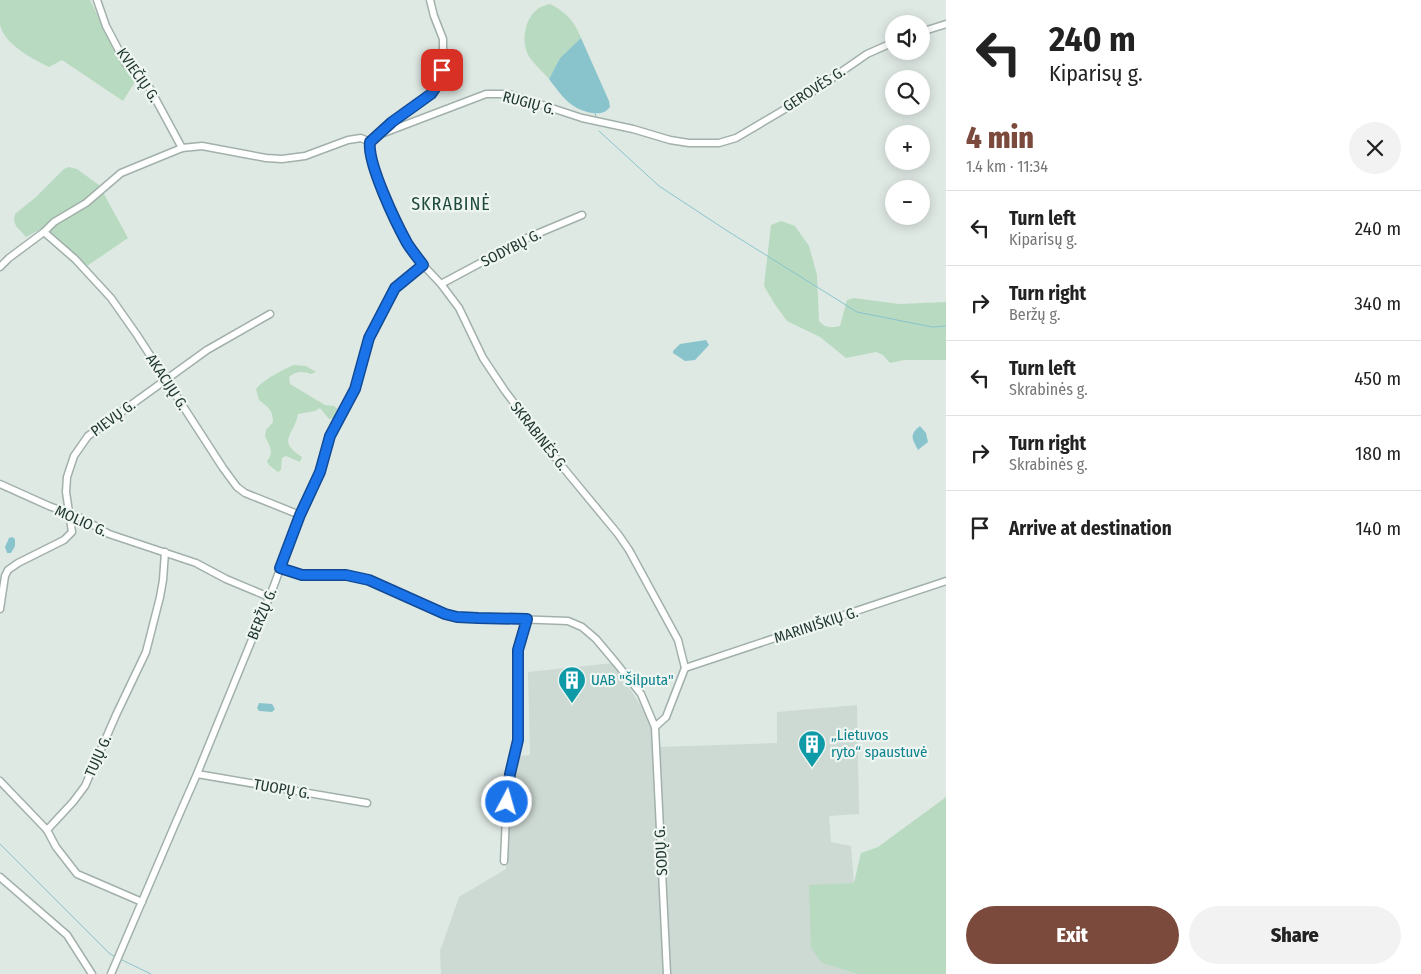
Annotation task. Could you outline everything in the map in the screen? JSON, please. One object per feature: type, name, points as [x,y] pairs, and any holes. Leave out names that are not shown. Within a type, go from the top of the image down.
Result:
[{"type":"street","name":"KVIEČIŲ G.","points":[[97,0],[106,26],[126,64],[148,85],[182,148]]},
{"type":"street","points":[[381,134],[392,122],[431,94],[440,81],[443,39],[430,0]]},
{"type":"street","points":[[930,29],[946,24]]},
{"type":"street","name":"GEROVĖS G.","points":[[736,138],[802,99],[866,54],[885,46]]},
{"type":"street","name":"RUGIŲ G.","points":[[370,142],[381,134],[486,94],[512,95],[582,118],[670,140],[704,144],[719,143],[736,138]]},
{"type":"street","points":[[0,267],[8,258],[44,232],[54,222],[86,203],[121,173],[182,148],[202,146],[266,158],[282,159],[305,156],[348,140],[361,138],[370,142]]},
{"type":"street","name":"SKRABINĖS G.","points":[[370,142],[371,157],[393,214],[408,244],[459,308],[483,358],[505,391],[629,550],[678,640],[685,668]]},
{"type":"street","name":"SODYBŲ G.","points":[[441,284],[527,238],[582,215]]},
{"type":"street","name":"AKACIJŲ G.","points":[[44,232],[75,259],[99,284],[137,335],[237,487],[245,493],[300,515]]},
{"type":"street","name":"BERŽŲ G.","points":[[112,974],[197,774],[300,515],[320,472],[330,436],[355,389],[369,338],[395,288],[423,265]]},
{"type":"street","name":"PIEVŲ G.","points":[[0,609],[5,576],[8,570],[64,540],[72,532],[66,492],[67,477],[79,447],[98,427],[135,403],[166,379],[227,337],[270,314]]},
{"type":"street","name":"MOLIO G.","points":[[0,484],[81,518],[109,534],[196,563],[226,579],[269,597]]},
{"type":"street","name":"TUJŲ G.","points":[[47,830],[85,786],[146,652],[160,597],[165,552]]},
{"type":"street","points":[[280,568],[302,575],[346,575],[369,580],[445,614],[457,617],[568,621],[582,627],[596,639],[641,694],[655,727],[666,717],[685,668]]},
{"type":"street","name":"MARINIŠKIŲ G.","points":[[685,668],[946,580]]},
{"type":"street","points":[[504,861],[510,774],[518,740],[518,650],[527,619]]},
{"type":"street","name":"SODŲ G.","points":[[655,727],[667,974]]},
{"type":"street","name":"TUOPŲ G.","points":[[197,774],[368,803]]},
{"type":"street","points":[[0,781],[47,830],[56,847],[77,874],[142,902]]},
{"type":"street","points":[[0,877],[68,935],[92,974]]},
{"type":"shaded area","points":[[613,663],[651,721],[665,974],[441,974],[440,951],[459,897],[506,869],[507,815],[512,775],[517,756],[530,755],[528,672]]},
{"type":"shaded area","points":[[857,705],[859,814],[829,816],[831,842],[851,846],[854,883],[810,886],[812,948],[822,963],[857,974],[670,974],[658,747],[777,743],[777,712]]},
{"type":"green space","points":[[0,0],[90,0],[114,48],[136,80],[123,101],[62,60],[49,67],[20,50],[2,31],[0,24]]},
{"type":"green space","points":[[550,4],[561,10],[569,18],[581,38],[560,58],[549,79],[530,58],[524,38],[527,24],[534,12],[540,7]]},
{"type":"green space","points":[[69,167],[77,169],[99,185],[128,238],[87,266],[43,228],[26,237],[16,226],[14,220],[15,214],[36,197],[64,169]]},
{"type":"green space","points":[[781,221],[795,226],[809,246],[817,275],[819,321],[821,323],[828,327],[840,326],[847,300],[854,298],[899,304],[946,302],[946,360],[904,360],[890,363],[883,355],[876,352],[846,358],[820,337],[787,321],[764,286],[771,225]]},
{"type":"green space","points":[[294,365],[306,366],[316,372],[311,374],[302,372],[294,374],[289,377],[290,384],[325,405],[334,406],[339,410],[339,414],[336,418],[329,419],[320,408],[315,411],[298,414],[288,442],[294,451],[302,457],[300,462],[286,456],[282,458],[281,470],[278,472],[267,461],[271,452],[270,445],[265,436],[266,430],[273,422],[272,414],[259,400],[256,389],[279,372]]},
{"type":"green space","points":[[946,797],[946,974],[857,974],[822,963],[811,948],[809,885],[854,883],[861,853],[878,847]]},
{"type":"water","points":[[581,38],[609,101],[610,107],[602,113],[584,111],[572,105],[549,79],[560,58]]},
{"type":"water","points":[[706,340],[709,345],[695,360],[685,361],[673,353],[680,344]]},
{"type":"water","points":[[920,426],[926,433],[928,442],[918,450],[913,434]]},
{"type":"water","points":[[9,538],[15,539],[15,546],[11,553],[7,553],[5,547]]},
{"type":"water","points":[[259,703],[272,704],[275,709],[272,712],[259,711],[257,708]]},
{"type":"waterway","points":[[595,113],[596,117]]},
{"type":"waterway","points":[[599,131],[659,186],[857,312],[932,327],[946,326]]},
{"type":"waterway","points":[[0,844],[115,957]]},
{"type":"waterway","points":[[122,960],[151,974]]},
{"type":"place","name":"UAB \"Šilputa\"","points":[[572,704]]},
{"type":"place","name":"„Lietuvos ryto“ spaustuvė","points":[[812,768]]},
{"type":"district","name":"SKRABINĖ","points":[[451,204]]},
{"type":"route","points":[[442,70],[440,81],[431,94],[392,122],[370,142],[371,157],[389,205],[408,244],[423,265],[397,285],[369,338],[355,389],[330,436],[320,472],[300,515],[280,568],[302,575],[346,575],[369,580],[445,614],[457,617],[527,619],[518,650],[518,740],[510,774],[507,802]]}]
